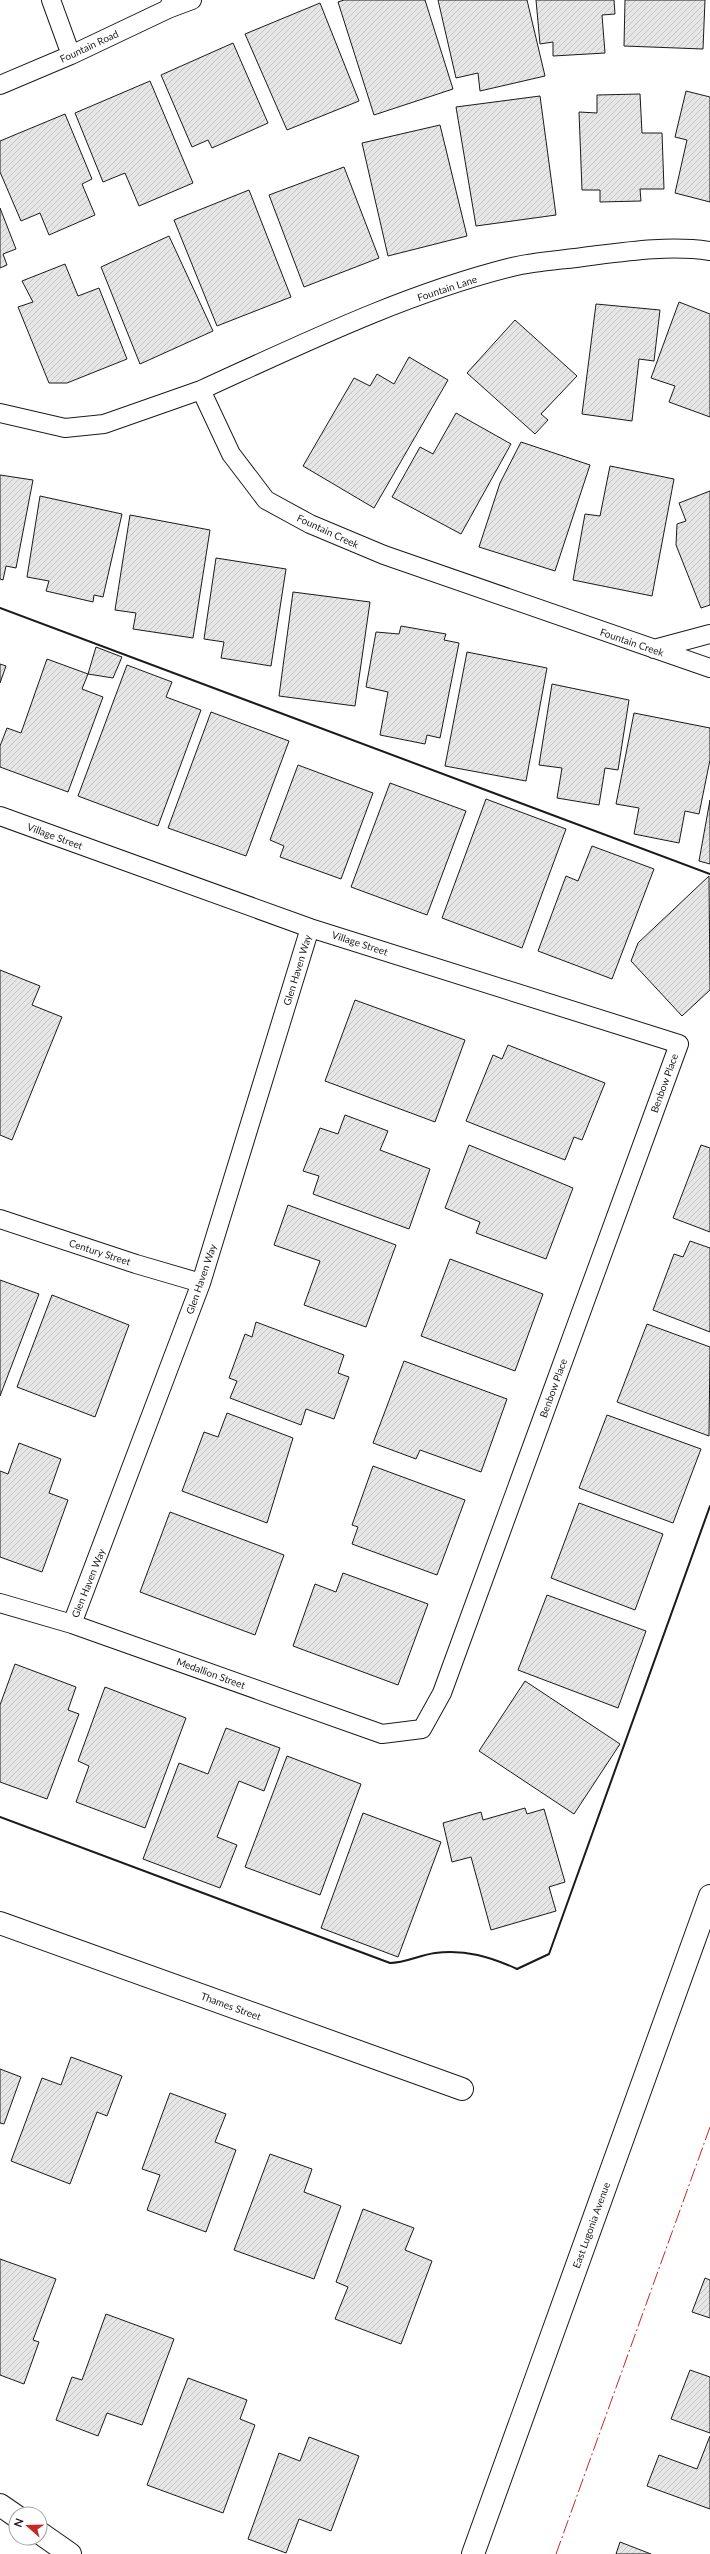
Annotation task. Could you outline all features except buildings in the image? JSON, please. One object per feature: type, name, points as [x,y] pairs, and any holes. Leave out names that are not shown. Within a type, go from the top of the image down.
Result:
[{"type":"main road","name":"East Lugonia Avenue","points":[[473,2554],[710,1896]]},
{"type":"main road","name":"Thames Street","points":[[0,1923],[462,2089]]},
{"type":"main road","points":[[48,2539],[70,2554]]},
{"type":"lane","points":[[51,0],[71,55]]},
{"type":"lane","name":"Fountain Road","points":[[0,86],[71,55],[170,4],[192,0]]},
{"type":"lane","name":"Fountain Lane","points":[[201,390],[341,326],[434,292],[513,267],[612,253],[688,248],[710,251]]},
{"type":"lane","points":[[0,412],[65,428],[104,424],[201,390]]},
{"type":"lane","name":"Fountain Creek","points":[[201,390],[231,454],[266,500],[310,524],[384,555],[710,668]]},
{"type":"lane","points":[[654,649],[710,634]]},
{"type":"lane","name":"Village Street","points":[[0,816],[310,928],[679,1044]]},
{"type":"lane","name":"Glen Haven Way","points":[[72,1624],[201,1282],[310,928]]},
{"type":"lane","name":"Benbow Place","points":[[422,1729],[442,1693],[679,1044]]},
{"type":"lane","name":"Century Street","points":[[0,1219],[136,1264],[201,1282]]},
{"type":"lane","name":"Medallion Street","points":[[0,1604],[72,1624],[382,1734],[422,1729]]},
{"type":"wall","points":[[0,608],[710,874]]},
{"type":"wall","points":[[0,1817],[390,1963],[401,1962],[435,1953],[457,1952],[478,1955],[517,1969],[549,1954],[710,1506]]},
{"type":"power","points":[[556,2554],[710,2127]]}]
